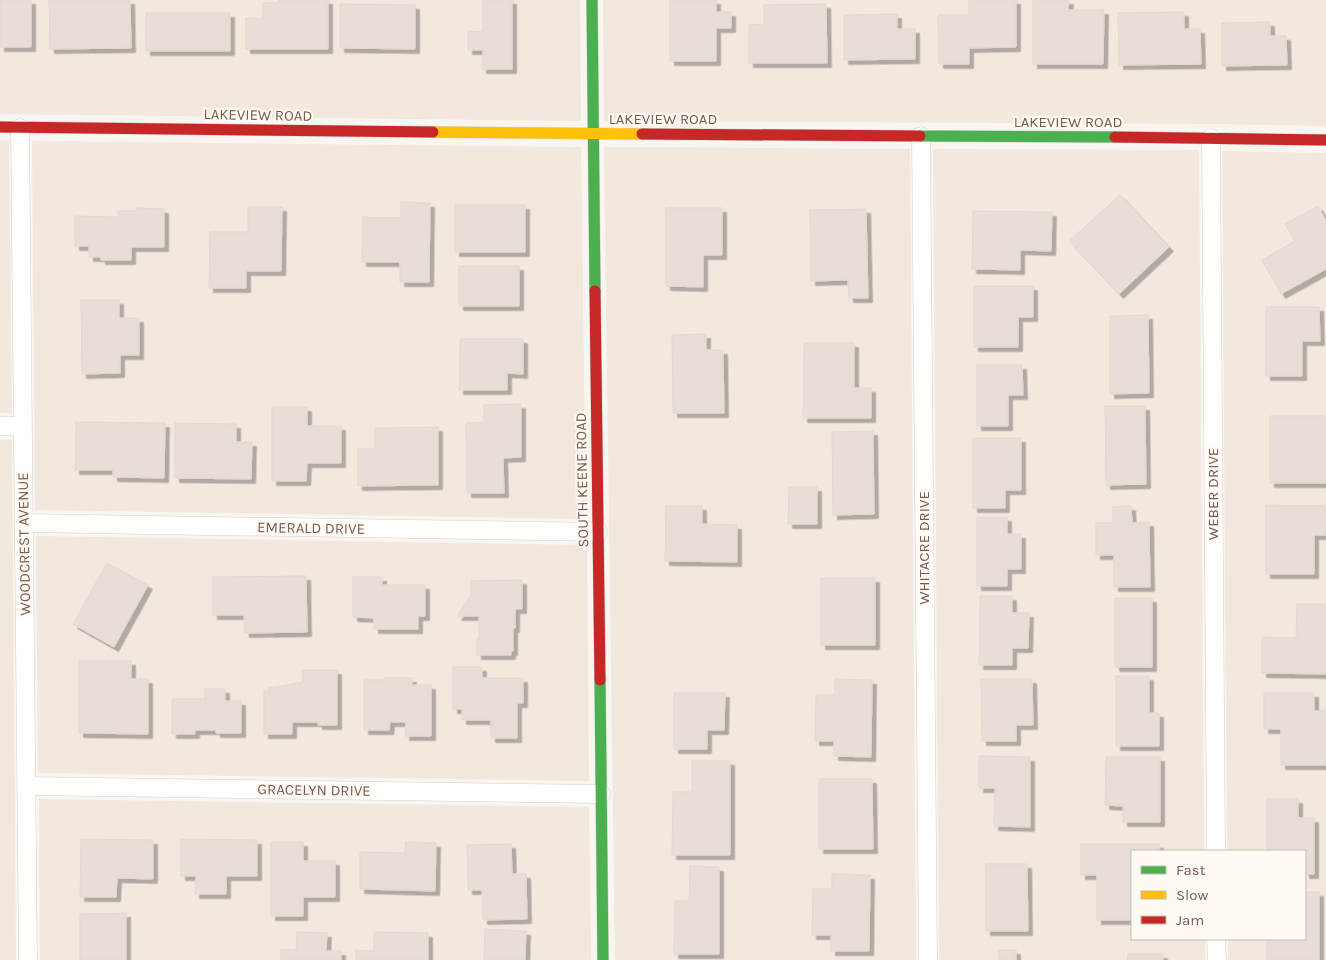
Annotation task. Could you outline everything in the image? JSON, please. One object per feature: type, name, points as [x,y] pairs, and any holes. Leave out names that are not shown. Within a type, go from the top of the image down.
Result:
[{"type":"street","name":"SOUTH KEENE ROAD","points":[[592,0],[592,134],[603,960]]},
{"type":"street","name":"LAKEVIEW ROAD","points":[[0,127],[1326,140]]},
{"type":"street","name":"WOODCREST AVENUE","points":[[20,128],[28,960]]},
{"type":"street","name":"WHITACRE DRIVE","points":[[921,136],[928,960]]},
{"type":"street","name":"WEBER DRIVE","points":[[1210,138],[1216,850]]},
{"type":"street","points":[[0,426],[23,426]]},
{"type":"street","name":"EMERALD DRIVE","points":[[24,523],[598,532]]},
{"type":"street","name":"GRACELYN DRIVE","points":[[27,786],[601,794]]},
{"type":"street","points":[[1216,940],[1217,960]]},
{"type":"shaded area","points":[[0,0],[580,0],[581,121],[0,114]]},
{"type":"shaded area","points":[[603,0],[1326,0],[1326,126],[604,121]]},
{"type":"shaded area","points":[[0,140],[9,141],[12,413],[0,413]]},
{"type":"shaded area","points":[[32,141],[581,147],[586,519],[35,510]]},
{"type":"shaded area","points":[[604,147],[910,149],[916,960],[615,960]]},
{"type":"shaded area","points":[[933,149],[1199,150],[1204,850],[1131,850],[1131,940],[1205,940],[1205,960],[939,960]]},
{"type":"shaded area","points":[[1222,151],[1326,153],[1326,960],[1228,960],[1228,940],[1306,940],[1306,850],[1227,850]]},
{"type":"shaded area","points":[[0,439],[12,440],[16,960],[0,960]]},
{"type":"shaded area","points":[[36,536],[587,545],[589,781],[38,773]]},
{"type":"shaded area","points":[[39,799],[589,807],[591,960],[40,960]]},
{"type":"building","points":[[0,0],[31,0],[31,47],[0,47]]},
{"type":"building","points":[[49,0],[130,0],[131,48],[50,49]]},
{"type":"building","points":[[279,0],[328,0],[328,49],[246,49],[246,18],[263,19],[263,3],[279,3]]},
{"type":"building","points":[[483,0],[512,0],[512,69],[482,69],[483,50],[468,50],[468,31],[483,32]]},
{"type":"building","points":[[670,0],[716,0],[716,12],[731,12],[731,28],[716,28],[716,61],[670,61]]},
{"type":"building","points":[[969,0],[1016,0],[1016,47],[969,48],[969,64],[939,64],[938,15],[969,15]]},
{"type":"building","points":[[1033,0],[1069,0],[1068,10],[1104,10],[1103,64],[1033,64]]},
{"type":"building","points":[[340,4],[415,5],[415,49],[340,48]]},
{"type":"building","points":[[826,4],[827,63],[749,63],[749,25],[764,24],[764,5]]},
{"type":"building","points":[[1184,12],[1184,29],[1200,29],[1201,64],[1119,65],[1118,13]]},
{"type":"building","points":[[146,13],[230,13],[230,51],[146,51]]},
{"type":"building","points":[[897,14],[897,29],[915,29],[915,59],[844,60],[844,15]]},
{"type":"building","points":[[1270,22],[1270,36],[1286,36],[1287,65],[1222,66],[1222,23]]},
{"type":"building","points":[[1120,195],[1169,247],[1119,294],[1069,241]]},
{"type":"building","points":[[401,202],[430,203],[429,282],[400,282],[400,262],[362,262],[363,217],[401,218]]},
{"type":"building","points":[[455,205],[525,205],[525,252],[455,252]]},
{"type":"building","points":[[1318,206],[1326,221],[1326,269],[1281,294],[1262,260],[1295,241],[1285,224]]},
{"type":"building","points":[[248,207],[282,207],[281,271],[246,271],[246,288],[209,288],[210,232],[248,232]]},
{"type":"building","points":[[136,208],[164,209],[164,247],[131,247],[131,260],[101,260],[101,257],[89,257],[89,246],[75,246],[75,216],[118,217],[118,211],[136,211]]},
{"type":"building","points":[[666,208],[722,208],[722,255],[703,255],[703,287],[666,286]]},
{"type":"building","points":[[866,209],[868,298],[849,298],[848,280],[811,281],[810,210]]},
{"type":"building","points":[[973,211],[1052,212],[1051,251],[1020,250],[1020,270],[972,269]]},
{"type":"building","points":[[459,266],[519,266],[519,306],[459,306]]},
{"type":"building","points":[[974,286],[1033,286],[1033,317],[1018,317],[1018,347],[974,347]]},
{"type":"building","points":[[81,300],[119,300],[119,318],[139,318],[139,355],[120,355],[120,373],[82,374]]},
{"type":"building","points":[[1266,307],[1319,307],[1320,341],[1302,341],[1302,376],[1266,376]]},
{"type":"building","points":[[1148,315],[1149,393],[1110,394],[1110,316]]},
{"type":"building","points":[[706,334],[706,350],[723,350],[724,413],[673,413],[672,335]]},
{"type":"building","points":[[460,339],[523,339],[523,374],[507,373],[507,390],[459,390]]},
{"type":"building","points":[[804,343],[854,343],[854,388],[871,388],[871,418],[803,418]]},
{"type":"building","points":[[977,365],[1022,365],[1023,395],[1008,395],[1008,426],[977,426]]},
{"type":"building","points":[[521,404],[521,457],[503,458],[504,493],[467,493],[466,423],[484,422],[484,405]]},
{"type":"building","points":[[1105,406],[1145,406],[1146,484],[1106,485]]},
{"type":"building","points":[[272,407],[307,407],[307,426],[341,426],[341,463],[307,463],[306,481],[272,481]]},
{"type":"building","points":[[1270,416],[1326,416],[1326,483],[1270,483]]},
{"type":"building","points":[[76,422],[165,423],[164,478],[113,477],[113,470],[75,470]]},
{"type":"building","points":[[175,423],[236,424],[236,442],[252,442],[251,479],[175,478]]},
{"type":"building","points":[[438,427],[438,485],[358,486],[358,449],[375,449],[375,428]]},
{"type":"building","points":[[873,431],[874,514],[833,515],[832,432]]},
{"type":"building","points":[[973,438],[1021,438],[1021,490],[1005,490],[1005,508],[973,508]]},
{"type":"building","points":[[789,487],[817,487],[817,524],[788,524]]},
{"type":"building","points":[[1266,505],[1326,506],[1326,535],[1314,535],[1314,574],[1266,574]]},
{"type":"building","points":[[666,506],[702,506],[702,524],[737,525],[737,562],[665,561]]},
{"type":"building","points":[[1131,506],[1132,523],[1149,522],[1150,587],[1114,587],[1114,555],[1096,555],[1096,523],[1113,523],[1113,507]]},
{"type":"building","points":[[977,517],[1007,517],[1007,534],[1021,534],[1021,569],[1007,569],[1007,586],[977,586]]},
{"type":"building","points":[[107,563],[148,585],[114,647],[73,624]]},
{"type":"building","points":[[306,576],[307,632],[245,633],[244,615],[213,615],[213,577]]},
{"type":"building","points":[[353,577],[382,577],[382,585],[425,585],[425,616],[418,616],[418,629],[374,629],[374,618],[353,617]]},
{"type":"building","points":[[821,578],[875,578],[875,645],[821,645]]},
{"type":"building","points":[[522,580],[522,609],[515,609],[513,651],[511,651],[511,655],[477,655],[479,616],[457,616],[469,597],[471,597],[471,581]]},
{"type":"building","points":[[980,596],[1012,596],[1012,613],[1029,613],[1028,648],[1012,648],[1012,665],[979,665]]},
{"type":"building","points":[[1115,598],[1152,598],[1152,667],[1115,667]]},
{"type":"building","points":[[1297,604],[1326,604],[1326,674],[1262,673],[1262,637],[1296,638]]},
{"type":"building","points":[[79,661],[131,661],[131,679],[148,679],[148,734],[79,733]]},
{"type":"building","points":[[453,667],[482,667],[482,678],[523,678],[523,703],[517,703],[517,738],[491,738],[491,720],[462,720],[462,709],[453,709]]},
{"type":"building","points":[[302,670],[337,670],[337,725],[318,725],[318,722],[292,722],[292,734],[264,734],[264,691],[268,691],[269,688],[303,682]]},
{"type":"building","points":[[1116,676],[1149,676],[1149,713],[1159,713],[1159,746],[1116,746]]},
{"type":"building","points":[[385,677],[412,678],[412,685],[431,685],[431,736],[405,736],[406,722],[390,722],[389,730],[364,730],[364,680],[385,680]]},
{"type":"building","points":[[835,679],[872,680],[871,757],[834,756],[834,741],[815,741],[816,695],[835,695]]},
{"type":"building","points":[[981,679],[1032,679],[1033,725],[1016,725],[1016,741],[982,741]]},
{"type":"building","points":[[205,689],[225,689],[225,701],[241,701],[241,733],[216,733],[216,730],[195,730],[195,734],[172,734],[172,699],[205,699]]},
{"type":"building","points":[[674,693],[725,693],[724,730],[707,730],[707,749],[674,749]]},
{"type":"building","points":[[1264,693],[1314,693],[1314,711],[1326,711],[1326,765],[1281,765],[1281,729],[1264,729]]},
{"type":"building","points":[[979,756],[1030,757],[1030,827],[994,826],[995,788],[979,788]]},
{"type":"building","points":[[1106,757],[1160,757],[1160,822],[1123,822],[1123,806],[1105,805]]},
{"type":"building","points":[[692,761],[730,761],[730,855],[672,855],[673,792],[692,792]]},
{"type":"building","points":[[819,779],[872,779],[873,849],[819,849]]},
{"type":"building","points":[[1267,799],[1298,799],[1298,818],[1314,818],[1314,874],[1306,874],[1306,850],[1267,850]]},
{"type":"building","points":[[81,839],[153,840],[153,879],[117,878],[116,897],[80,897]]},
{"type":"building","points":[[181,839],[257,840],[257,876],[226,876],[226,894],[195,894],[196,876],[181,876]]},
{"type":"building","points":[[271,842],[303,842],[303,861],[335,861],[335,897],[303,897],[303,916],[271,916]]},
{"type":"building","points":[[406,842],[436,843],[435,891],[360,889],[360,852],[405,853]]},
{"type":"building","points":[[511,844],[512,874],[526,874],[527,919],[483,920],[482,890],[468,890],[467,845]]},
{"type":"building","points":[[1081,844],[1159,844],[1159,850],[1131,850],[1131,920],[1097,920],[1097,875],[1081,875]]},
{"type":"building","points":[[986,864],[1027,864],[1028,931],[986,931]]},
{"type":"building","points":[[690,866],[719,867],[719,954],[674,954],[675,901],[689,901]]},
{"type":"building","points":[[832,874],[870,875],[869,951],[831,951],[831,935],[812,935],[813,889],[832,889]]},
{"type":"building","points":[[1306,892],[1319,892],[1319,960],[1267,960],[1267,940],[1306,940]]},
{"type":"building","points":[[126,913],[126,960],[80,960],[80,914]]},
{"type":"building","points":[[485,929],[526,931],[525,960],[484,960]]},
{"type":"building","points":[[297,932],[327,933],[326,951],[341,951],[341,960],[281,960],[281,949],[296,950]]},
{"type":"building","points":[[374,932],[428,933],[428,960],[356,960],[356,950],[374,951]]},
{"type":"building","points":[[999,950],[1016,950],[1016,960],[999,960]]},
{"type":"building","points":[[1128,954],[1163,954],[1163,960],[1127,960]]},
{"type":"traffic: fast","points":[[592,0],[595,291]]},
{"type":"traffic: fast","points":[[920,136],[1115,137]]},
{"type":"traffic: fast","points":[[600,680],[603,960]]},
{"type":"traffic: slow","points":[[433,132],[642,134]]},
{"type":"traffic: jam","points":[[0,127],[433,132]]},
{"type":"traffic: jam","points":[[642,134],[920,136]]},
{"type":"traffic: jam","points":[[1115,137],[1326,140]]},
{"type":"traffic: jam","points":[[595,291],[600,680]]}]
